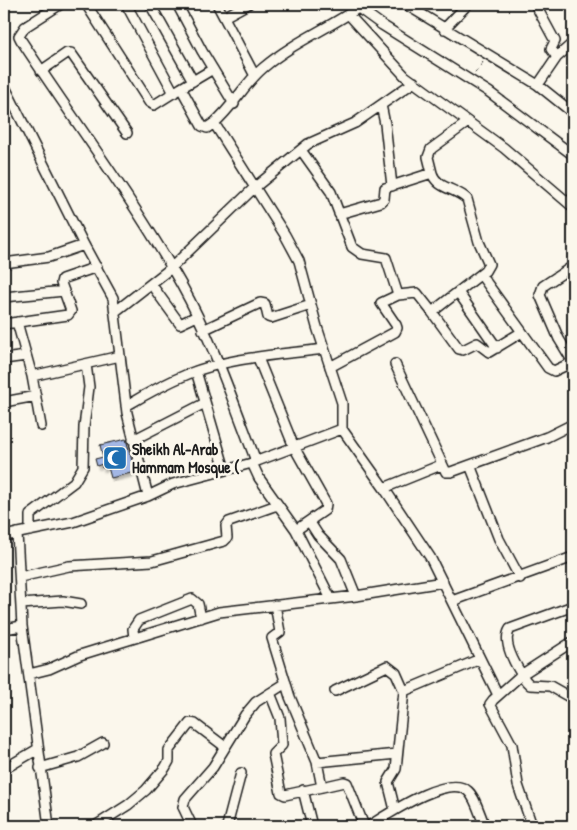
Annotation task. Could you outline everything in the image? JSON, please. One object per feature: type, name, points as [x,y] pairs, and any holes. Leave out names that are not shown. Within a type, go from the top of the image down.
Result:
[{"type":"street","points":[[61,4],[25,27],[20,36],[41,71],[144,224],[198,316],[219,365],[254,462],[277,505],[296,530],[331,599]]},
{"type":"street","points":[[86,4],[149,102],[154,105],[213,69]]},
{"type":"street","points":[[126,4],[177,90],[202,126],[207,128],[214,124],[234,104],[255,76],[298,42],[349,15],[356,6],[470,80],[528,120],[573,155]]},
{"type":"street","points":[[150,4],[193,81]]},
{"type":"street","points":[[177,4],[234,104]]},
{"type":"street","points":[[217,4],[255,76]]},
{"type":"street","points":[[224,17],[248,4]]},
{"type":"street","points":[[444,28],[468,4]]},
{"type":"street","points":[[535,4],[555,41],[551,49],[557,56]]},
{"type":"street","points":[[412,6],[488,56],[538,85],[573,113]]},
{"type":"street","points":[[349,15],[405,76],[546,182],[573,207]]},
{"type":"street","points":[[538,85],[557,56],[573,43]]},
{"type":"street","points":[[41,71],[67,53],[71,53],[127,133]]},
{"type":"street","points":[[116,311],[171,268],[254,188],[301,150],[321,137],[354,123],[414,82]]},
{"type":"street","points":[[4,85],[84,245],[113,298],[126,406],[148,496]]},
{"type":"street","points":[[381,104],[392,186]]},
{"type":"street","points":[[432,312],[481,275],[488,267],[489,261],[479,242],[469,203],[461,194],[436,181],[428,157],[431,149],[468,122]]},
{"type":"street","points":[[214,124],[285,235],[299,261],[324,349],[344,410],[342,429],[430,557],[498,695]]},
{"type":"street","points":[[301,150],[331,192],[354,249],[362,254],[386,258],[398,295]]},
{"type":"street","points":[[340,214],[381,202],[384,199],[384,190],[432,173]]},
{"type":"street","points":[[4,263],[50,257],[84,245]]},
{"type":"street","points":[[481,275],[551,370],[573,362],[543,307],[540,295],[543,286],[573,266]]},
{"type":"street","points":[[4,324],[68,315],[71,311],[62,279],[97,267]]},
{"type":"street","points":[[151,284],[180,324],[198,316]]},
{"type":"street","points":[[4,297],[64,291]]},
{"type":"street","points":[[458,292],[497,348]]},
{"type":"street","points":[[330,367],[397,330],[396,325],[381,303],[398,295],[417,293],[456,348],[463,350],[477,343],[489,352],[522,332]]},
{"type":"street","points":[[204,330],[260,303],[265,304],[268,317],[271,318],[311,305]]},
{"type":"street","points":[[17,322],[32,376],[41,426]]},
{"type":"street","points":[[126,406],[154,389],[219,365],[324,349]]},
{"type":"street","points":[[4,359],[26,356]]},
{"type":"street","points":[[32,376],[120,356]]},
{"type":"street","points":[[258,358],[294,447],[326,504],[325,510],[296,530]]},
{"type":"street","points":[[30,531],[30,515],[74,482],[83,466],[84,427],[89,387],[86,364]]},
{"type":"street","points":[[395,364],[441,466],[443,470],[448,472],[547,437],[573,424]]},
{"type":"street","points":[[196,372],[224,470]]},
{"type":"street","points":[[4,402],[36,396]]},
{"type":"street","points":[[133,440],[206,403]]},
{"type":"street","points":[[4,536],[73,522],[148,496],[173,484],[254,462],[342,429]]},
{"type":"street","points":[[470,465],[499,539],[520,578]]},
{"type":"street","points":[[384,488],[441,466]]},
{"type":"street","points":[[20,577],[69,566],[152,560],[183,553],[224,541],[227,538],[226,526],[229,522],[277,505]]},
{"type":"street","points":[[309,521],[318,535],[340,559],[356,596]]},
{"type":"street","points":[[17,533],[22,626],[49,826]]},
{"type":"street","points":[[452,602],[573,557]]},
{"type":"street","points":[[29,674],[134,638],[219,612],[356,596],[443,582]]},
{"type":"street","points":[[134,638],[133,629],[139,620],[192,600],[198,604],[201,618]]},
{"type":"street","points":[[21,604],[62,601],[81,604]]},
{"type":"street","points":[[274,605],[280,632],[272,637],[286,683],[317,762],[322,787]]},
{"type":"street","points":[[573,606],[510,629],[507,638],[508,646],[522,675],[530,685],[550,686],[573,699]]},
{"type":"street","points":[[4,629],[22,626]]},
{"type":"street","points":[[532,826],[518,785],[512,745],[491,706],[491,701],[522,675],[572,642]]},
{"type":"street","points":[[404,691],[480,659]]},
{"type":"street","points":[[335,691],[386,666],[396,673],[404,691],[394,773],[388,782],[395,810]]},
{"type":"street","points":[[192,826],[183,803],[213,767],[224,746],[244,716],[270,692],[286,683]]},
{"type":"street","points":[[270,692],[281,728],[282,744],[273,754],[281,792],[285,795],[344,782],[347,783],[364,826]]},
{"type":"street","points":[[95,826],[128,806],[151,784],[165,768],[169,761],[169,750],[190,723],[195,724],[224,746]]},
{"type":"street","points":[[40,768],[78,757],[104,743]]},
{"type":"street","points":[[4,769],[38,749]]},
{"type":"street","points":[[317,762],[397,754]]},
{"type":"street","points":[[227,826],[241,773]]},
{"type":"street","points":[[369,826],[379,823],[395,810],[433,791],[462,788],[470,793],[485,826]]},
{"type":"street","points":[[303,790],[312,826]]},
{"type":"path","points":[[470,80],[488,56]]},
{"type":"building","name":"Sheikh Al-Arab Hammam Mosque (","points":[[126,439],[135,472],[111,478],[108,467],[102,468],[102,464],[97,466],[95,459],[103,457],[100,445]]},
{"type":"place","name":"Sheikh Al-Arab Hammam Mosque (","points":[[115,458]]}]
